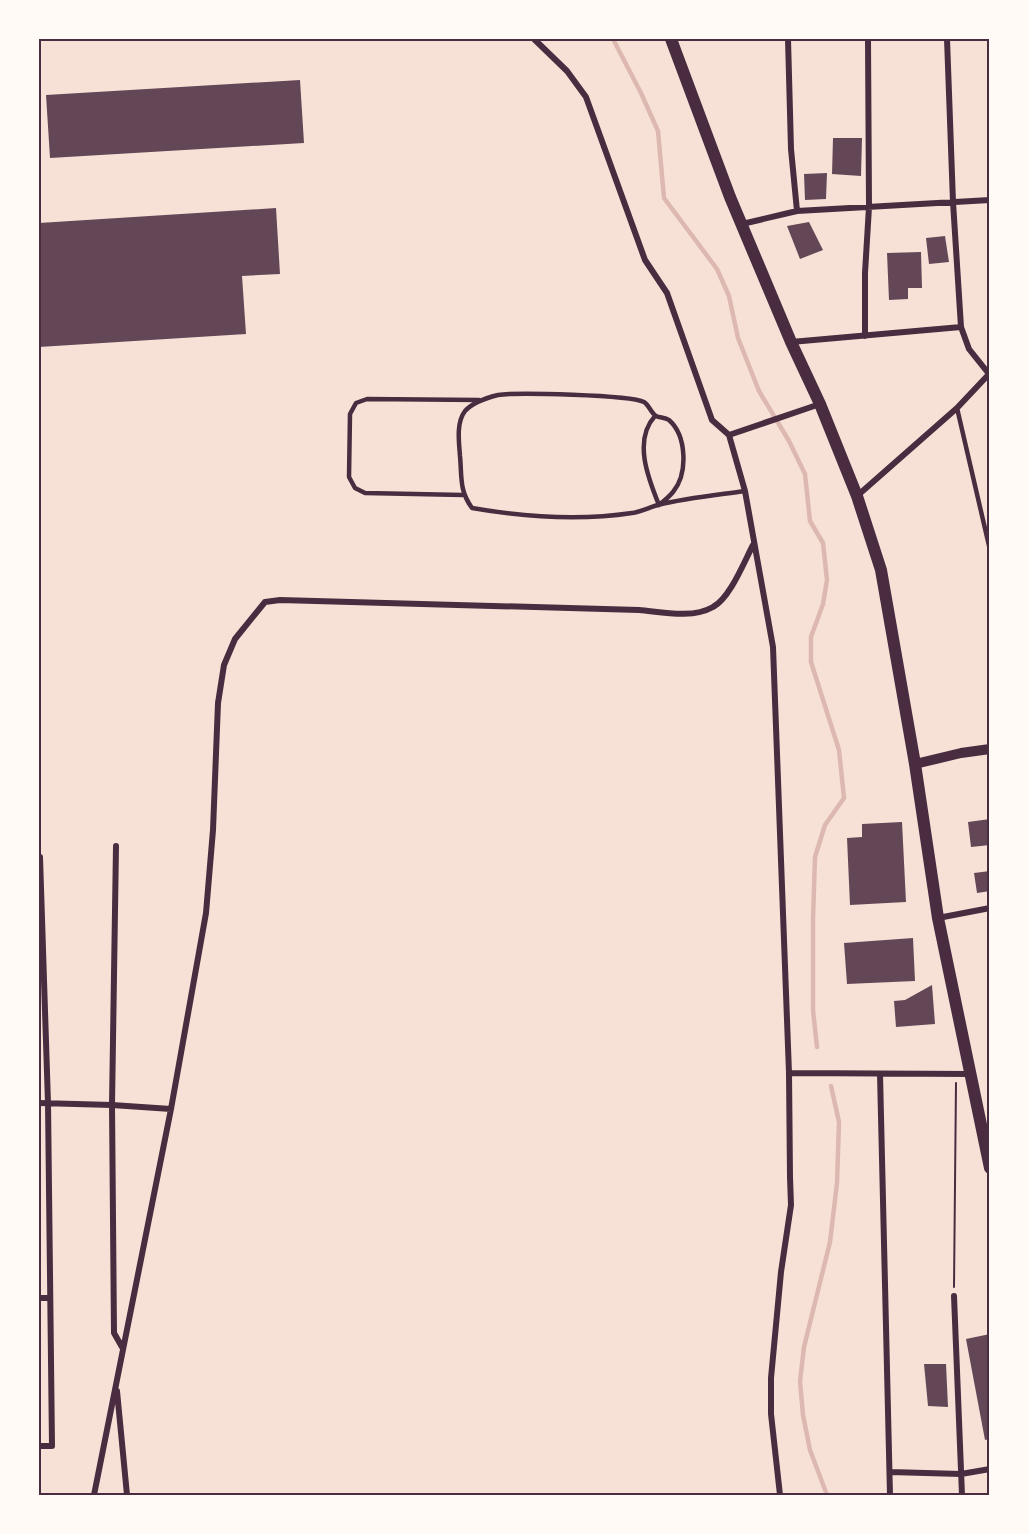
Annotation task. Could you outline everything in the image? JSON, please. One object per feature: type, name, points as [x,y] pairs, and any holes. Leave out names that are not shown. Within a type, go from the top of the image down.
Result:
[{"type":"main road","points":[[672,39],[742,224],[791,342],[820,404],[856,496],[880,570],[915,764],[938,918],[990,1168]]},
{"type":"street","points":[[534,39],[567,71],[586,97],[645,260],[667,293],[712,420],[729,435],[745,491],[773,647],[789,1073],[790,1205],[781,1272],[771,1397],[780,1495]]},
{"type":"street","points":[[788,39],[791,149],[797,211]]},
{"type":"street","points":[[865,336],[865,273],[869,207],[868,39]]},
{"type":"street","points":[[856,496],[957,408],[989,373],[969,349],[961,327],[953,202],[947,39]]},
{"type":"street","points":[[742,224],[797,211],[990,200]]},
{"type":"street","points":[[791,342],[961,327]]},
{"type":"street","points":[[729,435],[820,404]]},
{"type":"street","points":[[94,1495],[171,1109],[206,913],[213,830],[218,704],[224,665],[235,639],[265,602],[280,600],[689,613],[707,610],[715,607],[726,595],[753,545]]},
{"type":"street","points":[[915,764],[990,749]]},
{"type":"street","points":[[116,846],[112,1105],[114,1334],[122,1348]]},
{"type":"street","points":[[39,1446],[52,1446],[48,1103],[40,857]]},
{"type":"street","points":[[938,918],[990,908]]},
{"type":"street","points":[[789,1073],[970,1074]]},
{"type":"street","points":[[880,1074],[890,1495]]},
{"type":"street","points":[[39,1103],[171,1109]]},
{"type":"street","points":[[39,1226],[49,1226]]},
{"type":"street","points":[[954,1296],[962,1495]]},
{"type":"street","points":[[39,1298],[50,1298]]},
{"type":"street","points":[[116,1382],[128,1495]]},
{"type":"street","points":[[890,1472],[961,1474],[990,1469]]},
{"type":"lane","points":[[463,495],[365,493],[355,488],[349,477],[350,414],[356,403],[367,399],[480,400],[500,395],[537,394],[627,398],[644,402],[655,416],[667,418],[681,441],[683,462],[681,477],[674,492],[659,505]]},
{"type":"lane","points":[[480,400],[465,411],[459,424],[463,495],[472,508],[527,516],[566,517],[634,513],[659,505],[745,491]]},
{"type":"lane","points":[[957,408],[990,550]]},
{"type":"lane","points":[[655,416],[646,428],[644,450],[645,466],[659,505]]},
{"type":"path","points":[[954,1296],[956,1074]]},
{"type":"building","points":[[300,80],[304,143],[50,158],[46,95]]},
{"type":"building","points":[[833,138],[862,138],[861,176],[832,174]]},
{"type":"building","points":[[827,173],[826,199],[805,200],[804,174]]},
{"type":"building","points":[[276,208],[280,274],[242,276],[246,334],[39,347],[39,223]]},
{"type":"building","points":[[809,222],[823,250],[800,259],[787,226]]},
{"type":"building","points":[[945,236],[949,262],[929,264],[926,238]]},
{"type":"building","points":[[921,252],[922,288],[908,288],[908,299],[889,300],[887,253]]},
{"type":"building","points":[[990,819],[990,845],[971,847],[968,822]]},
{"type":"building","points":[[902,822],[906,902],[850,905],[847,838],[862,837],[862,824]]},
{"type":"building","points":[[990,871],[990,891],[977,893],[974,873]]},
{"type":"building","points":[[913,938],[915,981],[847,984],[844,943]]},
{"type":"building","points":[[932,985],[935,1024],[896,1027],[894,1001],[905,1000]]},
{"type":"building","points":[[990,1334],[990,1439],[985,1440],[966,1339]]},
{"type":"building","points":[[924,1364],[946,1364],[948,1407],[928,1406]]},
{"type":"waterway","points":[[613,39],[658,131],[664,198],[717,269],[729,296],[738,338],[759,391],[789,441],[805,474],[810,521],[823,543],[827,580],[823,604],[811,637],[811,662],[839,750],[844,798],[825,825],[815,857],[813,1010],[817,1047]]},
{"type":"waterway","points":[[827,1495],[810,1450],[803,1415],[800,1381],[804,1347],[830,1242],[837,1183],[839,1122],[831,1086]]}]
